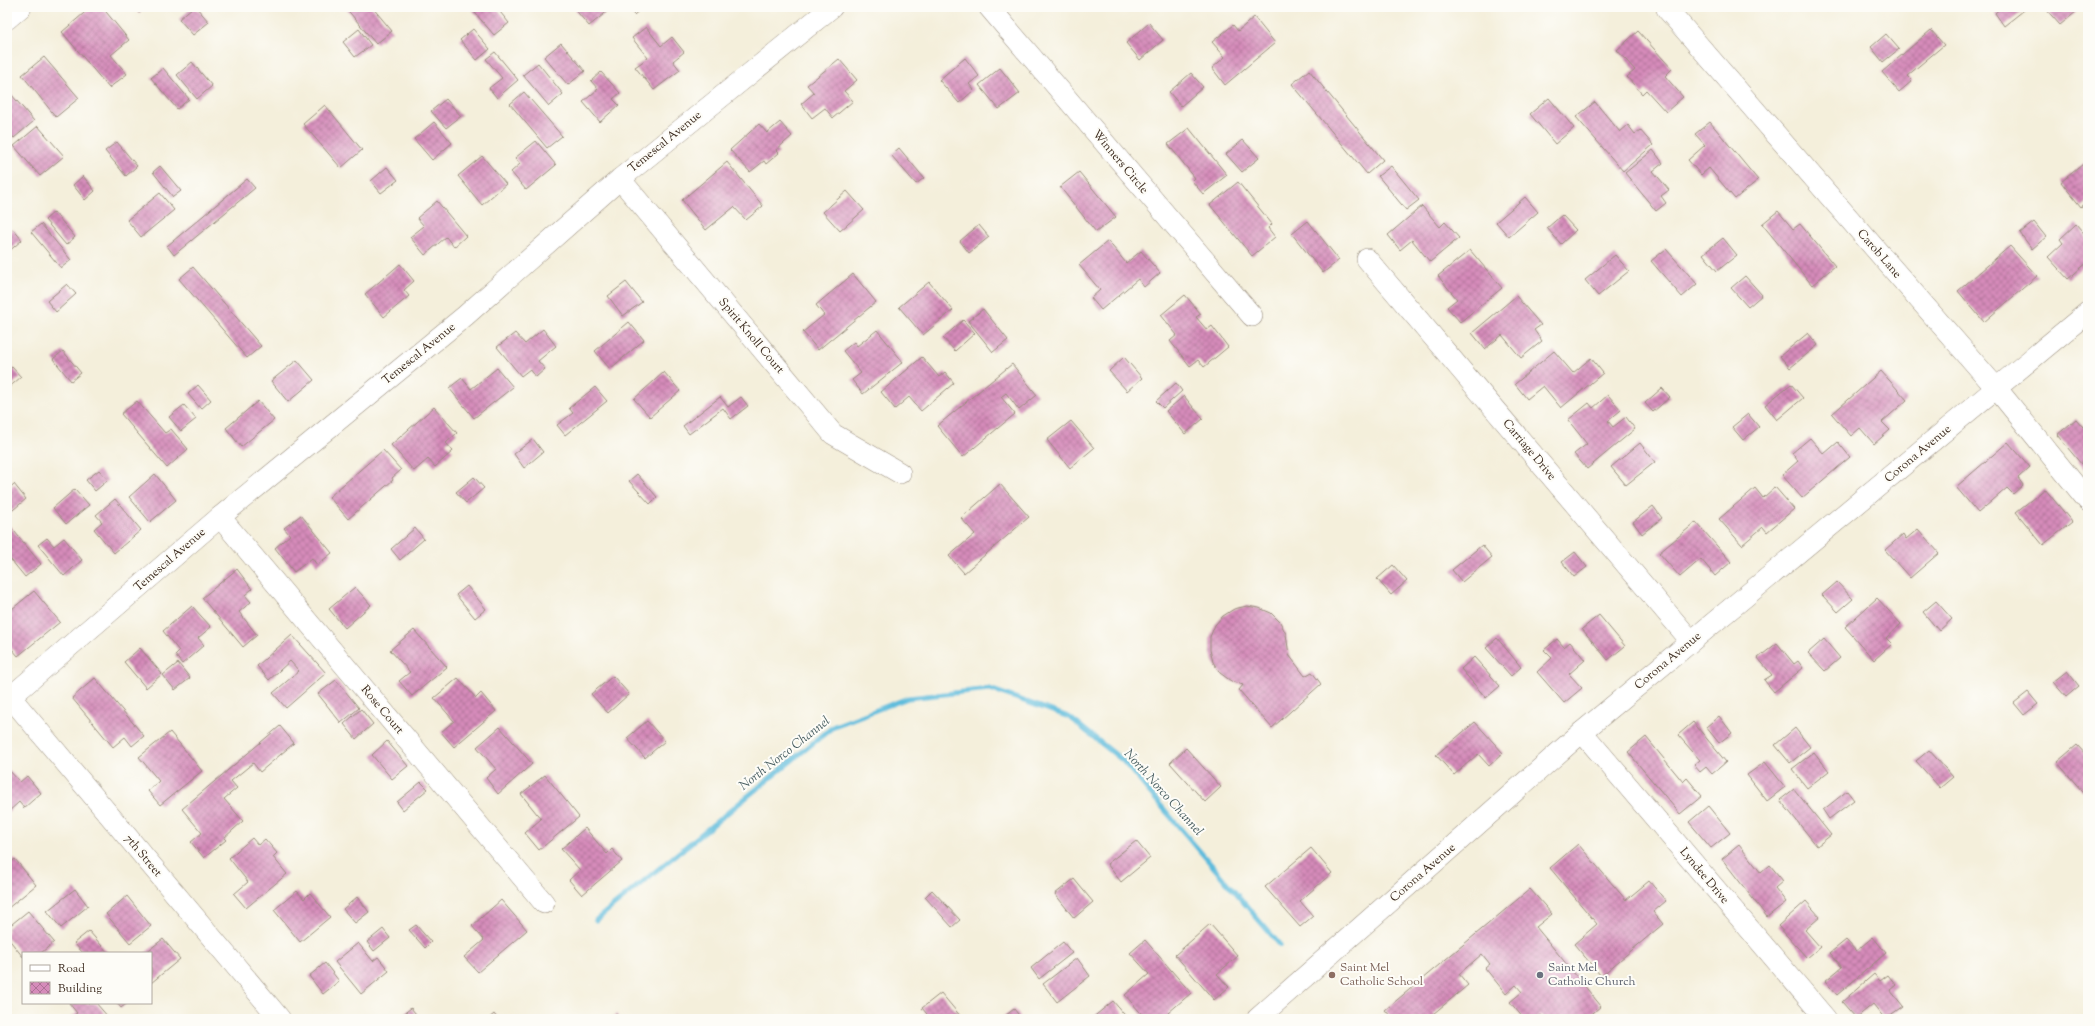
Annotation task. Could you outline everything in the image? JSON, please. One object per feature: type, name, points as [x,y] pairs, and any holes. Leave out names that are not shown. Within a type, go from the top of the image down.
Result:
[{"type":"street","points":[[7,18],[21,7]]},
{"type":"street","name":"Temescal Avenue","points":[[8,697],[220,517],[465,316],[620,179],[832,7]]},
{"type":"street","name":"Winners Circle","points":[[989,7],[1252,316]]},
{"type":"street","name":"Carob Lane","points":[[1667,9],[1996,389],[2088,501]]},
{"type":"street","name":"Spirit Knoll Court","points":[[620,179],[833,434],[900,472]]},
{"type":"street","name":"Carriage Drive","points":[[1367,259],[1691,642]]},
{"type":"street","name":"Corona Avenue","points":[[1257,1019],[1582,732],[2088,312]]},
{"type":"street","name":"Rose Court","points":[[220,517],[544,902]]},
{"type":"street","name":"7th Street","points":[[8,697],[280,1019]]},
{"type":"street","name":"Lyndee Drive","points":[[1582,732],[1826,1019]]},
{"type":"building","points":[[91,7],[102,7],[129,40],[111,55],[127,74],[109,88],[62,32]]},
{"type":"building","points":[[133,7],[146,7],[139,13]]},
{"type":"building","points":[[193,7],[196,7],[209,22],[193,35],[179,19]]},
{"type":"building","points":[[345,7],[372,7],[392,31],[376,44]]},
{"type":"building","points":[[470,7],[496,7],[509,23],[494,35]]},
{"type":"building","points":[[573,7],[606,7],[609,10],[589,26]]},
{"type":"building","points":[[627,7],[643,7],[634,15]]},
{"type":"building","points":[[2002,7],[2028,7],[2004,26],[1995,13]]},
{"type":"building","points":[[2044,7],[2082,7],[2060,25]]},
{"type":"building","points":[[1254,17],[1275,43],[1225,85],[1212,68],[1225,57],[1212,42],[1233,25],[1238,31]]},
{"type":"building","points":[[1149,23],[1163,40],[1140,60],[1126,43]]},
{"type":"building","points":[[646,27],[661,46],[672,37],[684,52],[673,61],[680,70],[654,90],[635,67],[648,58],[632,38]]},
{"type":"building","points":[[359,29],[371,45],[355,57],[343,42]]},
{"type":"building","points":[[473,29],[490,49],[477,60],[460,40]]},
{"type":"building","points":[[1931,30],[1944,45],[1907,76],[1912,81],[1899,92],[1882,72]]},
{"type":"building","points":[[1638,31],[1672,69],[1665,76],[1683,97],[1666,112],[1646,90],[1642,94],[1627,77],[1635,70],[1617,50]]},
{"type":"building","points":[[1886,34],[1899,49],[1883,62],[1871,47]]},
{"type":"building","points":[[561,43],[585,71],[568,85],[544,57]]},
{"type":"building","points":[[495,52],[518,80],[497,98],[489,88],[502,78],[486,59]]},
{"type":"building","points":[[44,57],[79,98],[56,117],[22,75]]},
{"type":"building","points":[[965,58],[979,76],[969,84],[974,90],[959,103],[939,80]]},
{"type":"building","points":[[839,59],[857,80],[844,91],[853,101],[833,118],[825,108],[812,118],[801,104],[814,93],[807,85]]},
{"type":"building","points":[[192,62],[212,86],[197,99],[177,75]]},
{"type":"building","points":[[538,63],[563,94],[549,106],[523,75]]},
{"type":"building","points":[[163,68],[189,99],[177,109],[151,78]]},
{"type":"building","points":[[1000,68],[1020,93],[999,109],[979,85]]},
{"type":"building","points":[[1309,70],[1383,160],[1367,174],[1292,84]]},
{"type":"building","points":[[601,72],[620,93],[613,99],[619,105],[600,122],[583,102],[598,89],[591,81]]},
{"type":"building","points":[[1191,73],[1203,87],[1181,106],[1169,92]]},
{"type":"building","points":[[524,92],[562,136],[547,148],[510,104]]},
{"type":"building","points":[[11,94],[34,121],[14,138],[7,130],[7,98]]},
{"type":"building","points":[[1549,98],[1574,128],[1555,144],[1530,114]]},
{"type":"building","points":[[446,99],[461,116],[446,128],[431,111]]},
{"type":"building","points":[[1595,102],[1620,132],[1628,125],[1635,134],[1640,130],[1653,145],[1623,171],[1576,117]]},
{"type":"building","points":[[325,105],[362,150],[341,168],[303,124]]},
{"type":"building","points":[[434,122],[452,143],[432,160],[414,139]]},
{"type":"building","points":[[780,122],[792,136],[776,150],[779,153],[766,164],[764,161],[750,172],[730,150],[759,124],[767,133]]},
{"type":"building","points":[[1710,122],[1758,180],[1735,199],[1709,168],[1701,175],[1688,160],[1705,145],[1695,134]]},
{"type":"building","points":[[38,126],[64,156],[40,176],[14,146]]},
{"type":"building","points":[[1189,128],[1227,175],[1203,194],[1192,181],[1195,178],[1168,144]]},
{"type":"building","points":[[1243,140],[1259,158],[1242,172],[1226,154]]},
{"type":"building","points":[[536,141],[556,165],[526,190],[511,172],[520,164],[515,158]]},
{"type":"building","points":[[117,142],[137,166],[126,176],[105,151]]},
{"type":"building","points":[[899,148],[924,178],[916,184],[891,155]]},
{"type":"building","points":[[1653,150],[1663,163],[1653,171],[1669,190],[1661,196],[1666,203],[1656,211],[1625,173]]},
{"type":"building","points":[[482,156],[506,184],[482,205],[458,176]]},
{"type":"building","points":[[2088,160],[2088,201],[2081,207],[2061,182]]},
{"type":"building","points":[[727,162],[763,206],[746,220],[734,207],[706,230],[682,200]]},
{"type":"building","points":[[160,166],[181,191],[173,197],[153,172]]},
{"type":"building","points":[[1391,166],[1419,200],[1406,210],[1378,176]]},
{"type":"building","points":[[387,167],[398,180],[381,193],[371,181]]},
{"type":"building","points":[[1079,172],[1116,217],[1096,232],[1060,187]]},
{"type":"building","points":[[83,176],[95,191],[85,200],[73,185]]},
{"type":"building","points":[[247,179],[255,188],[174,255],[167,246]]},
{"type":"building","points":[[1238,182],[1272,224],[1268,228],[1275,237],[1252,256],[1210,205]]},
{"type":"building","points":[[847,191],[864,210],[840,231],[823,212]]},
{"type":"building","points":[[160,193],[174,210],[141,237],[127,220]]},
{"type":"building","points":[[1525,197],[1538,212],[1509,237],[1496,222]]},
{"type":"building","points":[[437,201],[466,236],[454,247],[446,237],[425,255],[410,237],[424,226],[417,218]]},
{"type":"building","points":[[1422,206],[1440,227],[1445,222],[1459,238],[1430,262],[1412,240],[1400,250],[1388,235]]},
{"type":"building","points":[[1778,211],[1793,229],[1800,224],[1835,266],[1812,285],[1762,224]]},
{"type":"building","points":[[54,212],[75,237],[66,245],[45,220]]},
{"type":"building","points":[[1562,215],[1576,230],[1561,244],[1547,228]]},
{"type":"building","points":[[1308,221],[1339,260],[1323,273],[1292,234]]},
{"type":"building","points":[[2034,222],[2046,237],[2032,249],[2020,233]]},
{"type":"building","points":[[41,224],[71,260],[61,268],[31,232]]},
{"type":"building","points":[[2076,224],[2088,238],[2088,247],[2086,249],[2088,252],[2088,262],[2068,279],[2048,257],[2063,243],[2060,239]]},
{"type":"building","points":[[979,225],[989,237],[969,253],[960,241]]},
{"type":"building","points":[[13,229],[22,240],[7,253],[7,234]]},
{"type":"building","points":[[1723,238],[1737,255],[1717,271],[1703,254]]},
{"type":"building","points":[[1108,241],[1126,263],[1141,251],[1160,273],[1144,287],[1138,279],[1101,310],[1091,298],[1100,290],[1079,265]]},
{"type":"building","points":[[2010,246],[2037,276],[1984,322],[1958,291]]},
{"type":"building","points":[[1666,249],[1697,284],[1682,297],[1651,261]]},
{"type":"building","points":[[1470,250],[1502,288],[1460,322],[1447,307],[1457,299],[1438,276]]},
{"type":"building","points":[[1615,255],[1629,271],[1598,296],[1585,280]]},
{"type":"building","points":[[400,264],[414,281],[404,290],[409,296],[384,317],[365,294]]},
{"type":"building","points":[[193,267],[261,346],[247,358],[179,279]]},
{"type":"building","points":[[853,274],[876,302],[818,350],[803,332],[824,315],[816,305]]},
{"type":"building","points":[[1745,276],[1762,295],[1748,307],[1731,288]]},
{"type":"building","points":[[626,282],[642,302],[623,316],[608,296]]},
{"type":"building","points":[[929,282],[953,310],[923,335],[899,307]]},
{"type":"building","points":[[67,284],[76,294],[56,312],[47,301]]},
{"type":"building","points":[[1185,295],[1201,314],[1196,317],[1207,330],[1212,326],[1228,347],[1204,367],[1198,360],[1190,366],[1170,341],[1177,335],[1161,315]]},
{"type":"building","points":[[1516,296],[1541,325],[1534,330],[1542,341],[1521,358],[1502,335],[1485,349],[1472,333]]},
{"type":"building","points":[[983,309],[1008,340],[993,352],[968,321]]},
{"type":"building","points":[[963,320],[975,333],[955,351],[943,338]]},
{"type":"building","points":[[629,322],[644,340],[610,369],[595,351]]},
{"type":"building","points":[[543,329],[556,346],[538,361],[545,369],[536,377],[530,369],[521,376],[497,347],[515,333],[525,344]]},
{"type":"building","points":[[877,330],[903,362],[863,394],[852,380],[861,373],[843,351],[854,342],[857,346]]},
{"type":"building","points":[[1808,333],[1818,345],[1790,368],[1780,356]]},
{"type":"building","points":[[63,351],[81,373],[71,381],[53,359]]},
{"type":"building","points":[[1554,351],[1573,373],[1591,358],[1603,373],[1561,408],[1543,386],[1527,399],[1515,384]]},
{"type":"building","points":[[922,357],[939,377],[945,372],[954,383],[921,411],[909,397],[895,409],[881,392]]},
{"type":"building","points":[[1124,357],[1142,378],[1127,391],[1109,371]]},
{"type":"building","points":[[297,360],[314,380],[288,402],[271,381]]},
{"type":"building","points":[[1012,364],[1037,395],[1019,410],[1006,393],[1001,397],[1015,414],[963,457],[937,426]]},
{"type":"building","points":[[12,367],[21,377],[7,389],[7,371]]},
{"type":"building","points":[[497,368],[513,387],[474,418],[449,388],[462,378],[471,389]]},
{"type":"building","points":[[1881,371],[1907,400],[1882,422],[1890,430],[1874,444],[1860,428],[1851,436],[1832,414]]},
{"type":"building","points":[[664,372],[680,391],[650,417],[634,399]]},
{"type":"building","points":[[1176,383],[1182,391],[1163,408],[1156,401]]},
{"type":"building","points":[[1791,384],[1803,398],[1777,420],[1765,405]]},
{"type":"building","points":[[198,385],[211,400],[201,409],[188,394]]},
{"type":"building","points":[[595,387],[607,401],[565,435],[557,425],[573,413],[569,408]]},
{"type":"building","points":[[1662,388],[1670,397],[1653,412],[1645,403]]},
{"type":"building","points":[[1608,395],[1621,410],[1608,421],[1613,427],[1626,417],[1635,429],[1587,469],[1574,454],[1587,444],[1568,420],[1589,403],[1593,408]]},
{"type":"building","points":[[1184,396],[1203,419],[1185,434],[1166,411]]},
{"type":"building","points":[[720,397],[728,407],[741,397],[748,406],[731,419],[723,408],[689,434],[683,426]]},
{"type":"building","points":[[137,401],[165,433],[171,429],[188,449],[167,468],[121,414]]},
{"type":"building","points":[[258,401],[274,420],[241,447],[226,428]]},
{"type":"building","points":[[184,405],[196,419],[181,431],[169,417]]},
{"type":"building","points":[[434,407],[457,433],[446,443],[453,451],[435,467],[428,459],[414,471],[391,445]]},
{"type":"building","points":[[1748,414],[1759,427],[1743,440],[1732,427]]},
{"type":"building","points":[[2076,419],[2083,427],[2088,423],[2087,471],[2057,435]]},
{"type":"building","points":[[1071,421],[1094,448],[1070,468],[1047,440]]},
{"type":"building","points":[[1810,438],[1824,454],[1838,442],[1850,457],[1802,498],[1782,475],[1798,461],[1792,453]]},
{"type":"building","points":[[533,439],[543,452],[524,468],[514,454]]},
{"type":"building","points":[[2008,442],[2030,467],[2018,478],[2023,485],[2013,494],[2007,488],[1978,513],[1956,487]]},
{"type":"building","points":[[1640,443],[1655,462],[1626,485],[1611,467]]},
{"type":"building","points":[[383,450],[401,470],[392,478],[393,480],[348,519],[329,497]]},
{"type":"building","points":[[99,470],[108,480],[95,491],[86,480]]},
{"type":"building","points":[[155,474],[176,500],[150,522],[129,497]]},
{"type":"building","points":[[637,474],[657,497],[650,504],[629,481]]},
{"type":"building","points":[[474,477],[484,488],[466,503],[456,492]]},
{"type":"building","points":[[14,484],[26,499],[7,515],[7,490]]},
{"type":"building","points":[[1000,484],[1029,517],[964,573],[949,556],[975,534],[961,518]]},
{"type":"building","points":[[1775,487],[1794,509],[1767,532],[1763,527],[1742,545],[1719,519],[1755,488],[1763,498]]},
{"type":"building","points":[[75,489],[89,505],[66,524],[53,508]]},
{"type":"building","points":[[2045,489],[2072,522],[2043,545],[2016,512]]},
{"type":"building","points":[[115,499],[141,530],[114,553],[94,529],[102,522],[96,515]]},
{"type":"building","points":[[1653,506],[1662,518],[1642,534],[1633,522]]},
{"type":"building","points":[[301,515],[332,553],[317,565],[312,558],[294,572],[275,548],[290,535],[284,528]]},
{"type":"building","points":[[1696,522],[1731,562],[1715,576],[1701,559],[1680,577],[1659,553]]},
{"type":"building","points":[[10,526],[41,564],[25,577],[7,555],[7,529]]},
{"type":"building","points":[[415,528],[424,539],[400,560],[391,549]]},
{"type":"building","points":[[1918,529],[1939,553],[1910,578],[1885,550],[1903,534],[1906,539]]},
{"type":"building","points":[[47,538],[54,546],[64,538],[82,560],[64,576],[38,545]]},
{"type":"building","points":[[1482,545],[1492,557],[1462,582],[1452,570]]},
{"type":"building","points":[[1575,552],[1587,567],[1574,577],[1562,562]]},
{"type":"building","points":[[1393,565],[1407,581],[1391,595],[1377,579]]},
{"type":"building","points":[[237,569],[252,589],[245,595],[251,602],[239,612],[257,635],[243,647],[202,598]]},
{"type":"building","points":[[1837,582],[1853,599],[1838,612],[1822,595]]},
{"type":"building","points":[[467,586],[486,609],[475,618],[456,595]]},
{"type":"building","points":[[355,587],[371,605],[345,628],[329,609]]},
{"type":"building","points":[[34,591],[60,622],[18,656],[7,643],[7,613]]},
{"type":"building","points":[[1877,598],[1901,624],[1886,638],[1892,644],[1874,660],[1845,627]]},
{"type":"building","points":[[1936,601],[1952,619],[1939,631],[1923,612]]},
{"type":"building","points":[[192,606],[211,627],[198,638],[204,645],[182,664],[175,655],[179,651],[163,631]]},
{"type":"building","points":[[1247,606],[1259,608],[1271,613],[1280,622],[1286,634],[1289,655],[1305,676],[1312,672],[1321,684],[1272,728],[1239,690],[1243,685],[1231,681],[1220,673],[1213,662],[1210,650],[1210,637],[1215,625],[1223,616],[1234,609]]},
{"type":"building","points":[[1599,615],[1625,646],[1608,660],[1582,629]]},
{"type":"building","points":[[414,630],[447,667],[412,696],[399,681],[410,672],[390,650]]},
{"type":"building","points":[[292,635],[326,673],[286,708],[273,693],[299,671],[290,661],[269,680],[257,666]]},
{"type":"building","points":[[1497,638],[1521,667],[1511,676],[1486,648]]},
{"type":"building","points":[[1557,639],[1564,647],[1570,642],[1585,660],[1569,674],[1582,688],[1564,703],[1537,672],[1552,658],[1544,650]]},
{"type":"building","points":[[1824,639],[1840,658],[1825,671],[1808,653]]},
{"type":"building","points":[[1777,643],[1794,664],[1798,661],[1803,668],[1774,692],[1764,680],[1772,675],[1758,658]]},
{"type":"building","points":[[140,648],[162,674],[146,688],[124,662]]},
{"type":"building","points":[[1474,657],[1500,686],[1486,698],[1461,669]]},
{"type":"building","points":[[178,663],[190,678],[175,690],[163,675]]},
{"type":"building","points":[[2067,671],[2079,686],[2066,697],[2053,682]]},
{"type":"building","points":[[613,676],[629,694],[608,713],[591,694]]},
{"type":"building","points":[[95,678],[144,736],[132,746],[125,737],[113,747],[72,698]]},
{"type":"building","points":[[458,678],[476,698],[481,693],[496,711],[454,747],[441,732],[454,721],[434,698]]},
{"type":"building","points":[[336,680],[359,708],[341,723],[318,694]]},
{"type":"building","points":[[2028,692],[2038,704],[2024,715],[2014,703]]},
{"type":"building","points":[[361,709],[373,724],[356,739],[344,724]]},
{"type":"building","points":[[1719,716],[1732,733],[1719,743],[1706,727]]},
{"type":"building","points":[[647,721],[665,741],[645,758],[627,738]]},
{"type":"building","points":[[1475,722],[1503,753],[1489,766],[1478,754],[1454,775],[1436,755]]},
{"type":"building","points":[[1693,722],[1726,762],[1712,774],[1706,767],[1700,772],[1694,765],[1700,760],[1678,735]]},
{"type":"building","points":[[280,726],[294,743],[260,772],[253,763],[231,781],[237,788],[224,799],[243,821],[224,838],[226,840],[204,858],[191,842],[202,833],[182,809]]},
{"type":"building","points":[[500,727],[532,764],[498,794],[486,778],[496,769],[477,747]]},
{"type":"building","points":[[1795,728],[1810,747],[1790,763],[1775,745]]},
{"type":"building","points":[[170,732],[202,771],[160,805],[148,791],[159,781],[139,757]]},
{"type":"building","points":[[1646,737],[1683,782],[1687,778],[1702,796],[1680,814],[1628,752]]},
{"type":"building","points":[[387,741],[408,766],[392,779],[372,755]]},
{"type":"building","points":[[2077,745],[2088,757],[2088,798],[2057,762]]},
{"type":"building","points":[[1186,748],[1221,787],[1205,802],[1170,763]]},
{"type":"building","points":[[1929,750],[1953,777],[1940,788],[1916,761]]},
{"type":"building","points":[[1814,752],[1829,771],[1807,788],[1792,769]]},
{"type":"building","points":[[1765,762],[1785,787],[1767,801],[1747,775]]},
{"type":"building","points":[[7,768],[20,782],[27,776],[41,793],[24,808],[19,802],[7,813]]},
{"type":"building","points":[[545,775],[579,817],[539,850],[525,833],[541,819],[521,794]]},
{"type":"building","points":[[421,782],[428,789],[403,810],[397,802]]},
{"type":"building","points":[[1794,789],[1831,835],[1817,846],[1780,800]]},
{"type":"building","points":[[1847,791],[1854,800],[1829,819],[1823,810]]},
{"type":"building","points":[[1708,806],[1730,833],[1711,848],[1689,822]]},
{"type":"building","points":[[585,828],[607,854],[612,849],[622,861],[582,895],[569,880],[580,870],[561,849]]},
{"type":"building","points":[[252,838],[258,845],[265,839],[277,853],[273,857],[287,874],[246,908],[234,894],[248,882],[229,858]]},
{"type":"building","points":[[1136,841],[1150,858],[1121,882],[1107,864]]},
{"type":"building","points":[[1578,844],[1626,900],[1649,881],[1666,901],[1653,912],[1663,924],[1601,976],[1574,944],[1597,924],[1550,868]]},
{"type":"building","points":[[1739,845],[1761,873],[1770,865],[1783,881],[1775,888],[1786,902],[1767,917],[1722,859]]},
{"type":"building","points":[[1311,848],[1332,873],[1300,901],[1313,916],[1300,927],[1265,887]]},
{"type":"building","points":[[15,859],[36,885],[7,909],[7,866]]},
{"type":"building","points":[[1074,879],[1093,902],[1074,918],[1055,894]]},
{"type":"building","points":[[75,889],[88,906],[61,928],[47,911]]},
{"type":"building","points":[[1530,889],[1552,914],[1536,927],[1601,1006],[1586,1019],[1544,1019],[1541,1015],[1537,1019],[1524,1019],[1510,1002],[1522,992],[1516,985],[1506,994],[1485,968],[1490,964],[1482,954],[1459,974],[1468,985],[1433,1014],[1437,1019],[1393,1019],[1385,1010]]},
{"type":"building","points":[[932,890],[960,920],[952,927],[925,897]]},
{"type":"building","points":[[297,891],[304,899],[310,893],[330,917],[300,942],[274,910]]},
{"type":"building","points":[[127,896],[151,926],[130,943],[106,914]]},
{"type":"building","points":[[357,897],[369,912],[355,923],[343,909]]},
{"type":"building","points":[[501,900],[527,930],[478,972],[464,957],[484,940],[472,926]]},
{"type":"building","points":[[1806,901],[1820,917],[1805,930],[1820,947],[1807,958],[1778,926]]},
{"type":"building","points":[[28,911],[54,942],[42,952],[22,952],[22,956],[7,937],[7,928]]},
{"type":"building","points":[[1210,924],[1238,956],[1217,974],[1229,987],[1214,1000],[1175,955]]},
{"type":"building","points":[[416,925],[431,942],[425,948],[409,930]]},
{"type":"building","points":[[383,929],[390,938],[374,951],[367,942]]},
{"type":"building","points":[[89,931],[107,952],[82,952],[74,943]]},
{"type":"building","points":[[1873,937],[1886,953],[1837,995],[1825,981],[1842,967],[1830,953],[1846,940],[1856,951]]},
{"type":"building","points":[[163,939],[180,959],[152,982],[152,952],[146,952]]},
{"type":"building","points":[[1145,940],[1191,993],[1168,1013],[1173,1019],[1146,1019],[1125,995],[1149,974],[1130,953]]},
{"type":"building","points":[[1063,942],[1072,953],[1039,979],[1031,968]]},
{"type":"building","points":[[358,943],[373,961],[378,957],[389,971],[361,994],[335,962]]},
{"type":"building","points":[[1077,958],[1090,976],[1057,1002],[1043,984]]},
{"type":"building","points":[[325,963],[339,981],[323,994],[309,976]]},
{"type":"building","points":[[1874,974],[1880,981],[1888,975],[1896,985],[1890,990],[1903,1006],[1885,1019],[1873,1004],[1856,1018],[1842,1002]]},
{"type":"building","points":[[941,993],[962,1018],[931,1019],[922,1008]]},
{"type":"building","points":[[1113,1001],[1128,1019],[1091,1019]]},
{"type":"building","points":[[70,1004],[97,1004],[109,1018],[69,1019],[77,1013]]},
{"type":"building","points":[[118,1004],[126,1004],[121,1008]]},
{"type":"building","points":[[411,1008],[420,1019],[397,1019]]},
{"type":"building","points":[[1014,1009],[1022,1019],[1001,1019]]},
{"type":"building","points":[[494,1014],[498,1019],[488,1019]]},
{"type":"building","points":[[616,1014],[621,1019],[610,1019]]},
{"type":"waterway","name":"North Norco Channel","points":[[596,920],[834,726],[908,698],[990,689],[1069,717],[1122,760],[1280,945]]},
{"type":"place","name":"Saint Mel Catholic School","points":[[1332,975]]},
{"type":"place","name":"Saint Mel Catholic Church","points":[[1540,975]]}]
